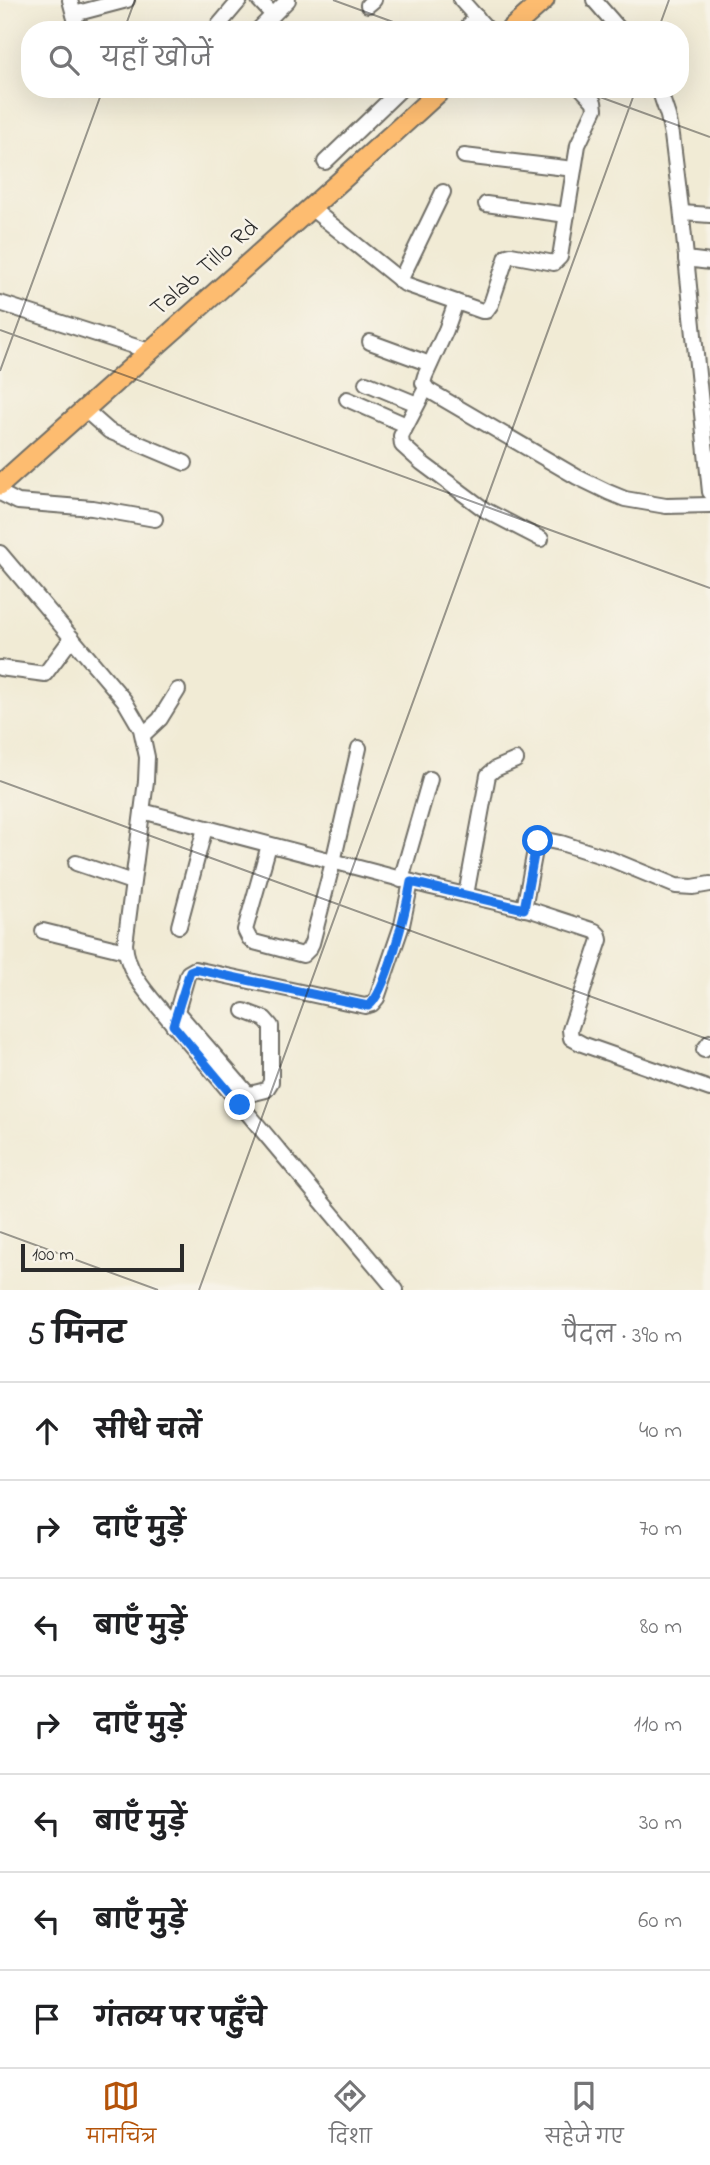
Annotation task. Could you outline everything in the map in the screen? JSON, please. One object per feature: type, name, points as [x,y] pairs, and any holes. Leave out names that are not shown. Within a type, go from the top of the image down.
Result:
[{"type":"main road","points":[[523,21],[544,0]]},
{"type":"main road","name":"Talab Tillo Rd","points":[[0,485],[312,209],[432,98]]},
{"type":"street","points":[[72,7],[127,0]]},
{"type":"street","points":[[222,21],[240,0]]},
{"type":"street","points":[[259,0],[272,15]]},
{"type":"street","points":[[266,21],[288,0]]},
{"type":"street","points":[[461,0],[480,21]]},
{"type":"street","points":[[594,0],[612,21]]},
{"type":"street","points":[[474,21],[477,18]]},
{"type":"street","points":[[326,162],[392,98]]},
{"type":"street","points":[[312,209],[400,281],[482,311],[488,309],[505,259],[509,255],[558,262],[578,145],[595,109],[590,98]]},
{"type":"street","points":[[662,98],[672,135],[682,213],[710,492]]},
{"type":"street","points":[[464,156],[573,169]]},
{"type":"street","points":[[400,281],[443,191]]},
{"type":"street","points":[[486,204],[567,215]]},
{"type":"street","points":[[682,213],[710,215]]},
{"type":"street","points":[[686,259],[710,262]]},
{"type":"street","points":[[456,302],[424,380],[426,388],[400,439],[405,448],[485,510],[541,539]]},
{"type":"street","points":[[0,303],[149,351]]},
{"type":"street","points":[[370,342],[430,364]]},
{"type":"street","points":[[366,383],[417,404]]},
{"type":"street","points":[[426,388],[566,471],[608,492],[633,501],[666,506],[710,505]]},
{"type":"street","points":[[347,399],[406,425]]},
{"type":"street","points":[[84,409],[109,431],[186,463]]},
{"type":"street","points":[[0,493],[18,502],[92,508],[155,519]]},
{"type":"street","points":[[0,553],[148,731],[146,781],[125,951],[135,978],[175,1018],[242,1096],[396,1290]]},
{"type":"street","points":[[0,668],[45,674],[72,638]]},
{"type":"street","points":[[148,731],[163,715],[178,690]]},
{"type":"street","points":[[269,845],[245,930],[254,942],[303,955],[309,949],[333,862],[359,748]]},
{"type":"street","points":[[466,895],[488,775],[516,760]]},
{"type":"street","points":[[175,1018],[188,973],[195,969],[365,1006],[372,1004],[377,998],[398,937],[406,881],[430,779]]},
{"type":"street","points":[[142,811],[406,881],[524,909],[599,934],[600,940],[569,1030],[571,1038],[710,1089]]},
{"type":"street","points":[[179,926],[205,828]]},
{"type":"street","points":[[524,909],[536,845],[542,839],[561,842],[608,858],[676,886],[710,884]]},
{"type":"street","points":[[76,863],[132,882]]},
{"type":"street","points":[[43,931],[125,951]]},
{"type":"street","points":[[242,1096],[266,1090],[270,1085],[272,1030],[265,1019],[244,1011]]},
{"type":"route","points":[[240,1105],[173,1025],[188,973],[192,969],[368,1006],[377,998],[405,914],[411,882],[524,909],[538,841]]}]
